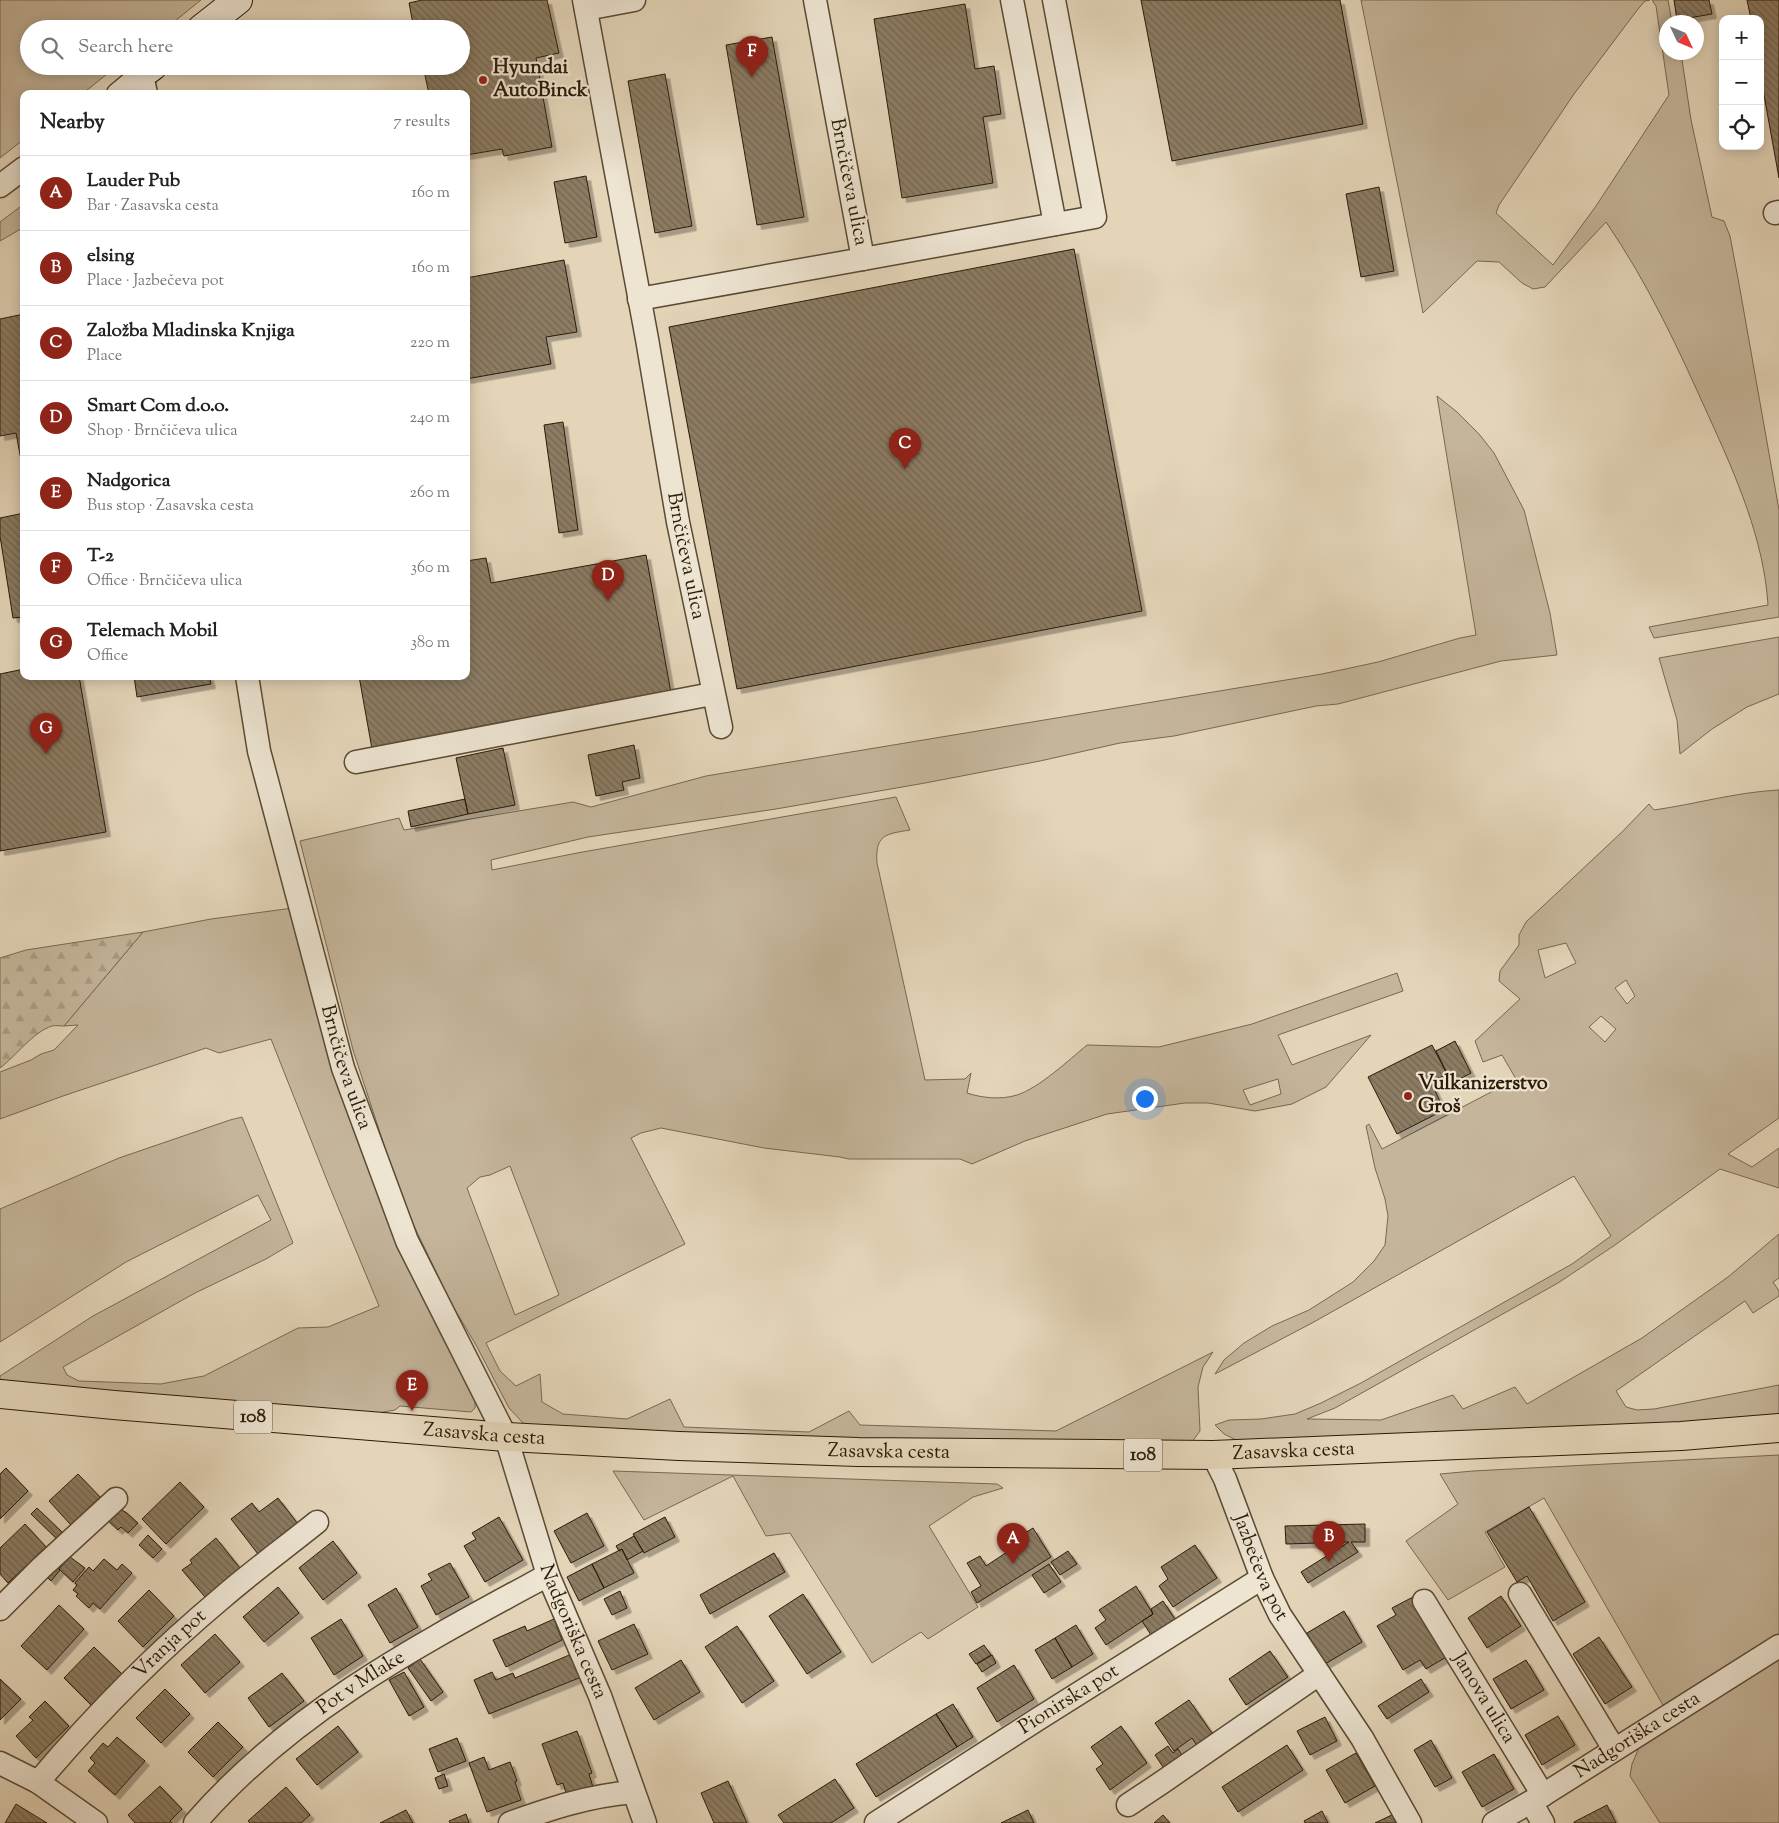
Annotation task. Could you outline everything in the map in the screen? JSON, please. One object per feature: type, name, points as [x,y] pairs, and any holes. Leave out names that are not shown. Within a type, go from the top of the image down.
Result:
[{"type":"main road","name":"Zasavska cesta","points":[[0,1394],[506,1437],[680,1446],[858,1452],[1213,1455],[1671,1437],[1779,1428]]},
{"type":"street","points":[[212,20],[238,0]]},
{"type":"street","name":"Brnčičeva ulica","points":[[634,0],[585,5],[678,522],[720,727]]},
{"type":"street","name":"Brnčičeva ulica","points":[[639,299],[863,259],[815,0]]},
{"type":"street","points":[[1012,0],[1055,224]]},
{"type":"street","points":[[863,259],[1095,217],[1054,0]]},
{"type":"street","points":[[125,90],[147,78]]},
{"type":"street","points":[[0,186],[20,171]]},
{"type":"street","name":"Brnčičeva ulica","points":[[248,680],[260,751],[343,1068],[406,1241],[506,1437]]},
{"type":"street","points":[[356,762],[712,694]]},
{"type":"street","name":"Nadgoriška cesta","points":[[506,1437],[548,1574],[600,1696],[645,1823]]},
{"type":"street","name":"Jazbečeva pot","points":[[1213,1455],[1262,1578],[1280,1615],[1362,1738],[1410,1823]]},
{"type":"street","points":[[0,1610],[22,1586],[116,1499]]},
{"type":"street","name":"Vranja pot","points":[[38,1782],[76,1736],[169,1644],[223,1597],[318,1522]]},
{"type":"street","name":"Pot v Mlake","points":[[195,1823],[251,1764],[340,1695],[389,1663],[548,1574]]},
{"type":"street","name":"Pionirska pot","points":[[876,1823],[1054,1708],[1262,1578]]},
{"type":"street","points":[[1520,1594],[1614,1749]]},
{"type":"street","name":"Janova ulica","points":[[1424,1601],[1536,1798],[1543,1823]]},
{"type":"street","name":"Nadgoriška cesta","points":[[1494,1823],[1779,1646]]},
{"type":"street","points":[[1128,1805],[1319,1674]]},
{"type":"street","points":[[0,1763],[38,1782],[96,1823]]},
{"type":"street","points":[[510,1823],[562,1804],[603,1795],[633,1792]]},
{"type":"green space","points":[[0,0],[201,0],[176,20],[20,20],[20,75],[106,75],[87,90],[20,90],[20,142],[0,158]]},
{"type":"green space","points":[[1361,0],[1650,0],[1645,1],[1638,9],[1574,94],[1499,205],[1496,213],[1553,265],[1596,206],[1669,95],[1664,60],[1682,60],[1691,120],[1712,217],[1724,221],[1730,236],[1779,510],[1779,617],[1654,638],[1649,627],[1768,605],[1761,556],[1755,533],[1719,439],[1662,317],[1636,269],[1606,222],[1545,287],[1533,289],[1522,283],[1499,262],[1477,261],[1423,313]]},
{"type":"green space","points":[[1652,0],[1668,0],[1671,15],[1659,15],[1659,27],[1656,6]]},
{"type":"green space","points":[[20,207],[20,229],[0,241],[0,222]]},
{"type":"green space","points":[[1437,396],[1457,412],[1479,434],[1494,453],[1524,510],[1550,613],[1557,655],[1501,661],[1338,704],[1316,706],[1174,736],[1120,743],[1040,761],[776,809],[588,837],[491,860],[492,870],[577,853],[896,797],[910,830],[888,835],[880,841],[877,863],[925,1080],[965,1079],[971,1073],[967,1093],[985,1097],[1005,1098],[1026,1091],[1054,1073],[1087,1045],[1159,1047],[1252,1024],[1397,973],[1403,991],[1278,1035],[1292,1065],[1371,1035],[1326,1087],[1292,1104],[1255,1111],[1208,1103],[1185,1103],[1107,1114],[1025,1141],[972,1164],[960,1159],[849,1159],[764,1148],[661,1128],[641,1133],[631,1138],[685,1244],[486,1343],[500,1371],[516,1386],[540,1374],[542,1402],[563,1414],[627,1419],[670,1399],[684,1427],[809,1432],[849,1411],[860,1425],[1056,1431],[1213,1352],[1203,1367],[1198,1387],[1200,1431],[1192,1442],[1021,1444],[544,1430],[523,1423],[509,1408],[476,1345],[451,1303],[403,1203],[353,1050],[300,841],[399,818],[404,830],[573,802],[591,807],[706,776],[1322,674],[1378,662],[1476,635]],"holes":[[[1278,1079],[1281,1094],[1250,1105],[1243,1090]],[[510,1166],[559,1295],[515,1315],[467,1188],[480,1177],[490,1175]]]},
{"type":"green space","points":[[1779,637],[1779,694],[1747,707],[1712,729],[1680,754],[1677,720],[1659,658]]},
{"type":"green space","points":[[1779,790],[1779,1118],[1728,1154],[1752,1167],[1779,1148],[1779,1188],[1720,1169],[1615,1245],[1558,1283],[1335,1408],[1307,1419],[1381,1420],[1453,1395],[1463,1409],[1515,1387],[1527,1404],[1642,1338],[1728,1277],[1779,1234],[1779,1278],[1773,1282],[1779,1291],[1779,1296],[1753,1313],[1745,1301],[1616,1391],[1626,1407],[1637,1410],[1654,1409],[1779,1385],[1779,1416],[1658,1425],[1238,1441],[1224,1434],[1215,1425],[1229,1420],[1261,1419],[1295,1414],[1361,1383],[1572,1264],[1611,1236],[1574,1176],[1312,1323],[1215,1374],[1224,1360],[1244,1343],[1272,1326],[1309,1310],[1353,1282],[1374,1261],[1385,1245],[1388,1216],[1366,1126],[1369,1124],[1382,1149],[1516,1079],[1502,1055],[1483,1062],[1475,1041],[1520,999],[1499,981],[1500,971],[1519,945],[1519,935],[1526,922],[1622,832],[1649,804],[1654,810],[1763,791]],"holes":[[[1566,943],[1576,963],[1545,978],[1538,950]],[[1626,980],[1635,996],[1627,1004],[1615,988]],[[1601,1016],[1616,1029],[1605,1042],[1589,1027]]]},
{"type":"green space","points":[[293,908],[475,1397],[475,1408],[471,1412],[400,1406],[395,1410],[355,1417],[0,1384],[0,1376],[93,1316],[271,1220],[258,1195],[126,1262],[0,1342],[0,1209],[119,1158],[242,1117],[293,1243],[266,1259],[195,1293],[63,1367],[67,1375],[79,1381],[161,1384],[204,1376],[298,1328],[328,1327],[379,1306],[271,1039],[219,1053],[206,1048],[0,1119],[0,1072],[54,1050],[78,1025],[64,1026],[143,932],[211,919]]},
{"type":"green space","points":[[143,932],[64,1026],[52,1026],[38,1033],[0,1068],[0,958],[26,950]]},
{"type":"green space","points":[[1779,1455],[1779,1636],[1664,1707],[1544,1498],[1485,1532],[1505,1567],[1448,1600],[1406,1541],[1458,1504],[1440,1474]]},
{"type":"green space","points":[[613,1471],[997,1484],[1003,1488],[973,1497],[929,1526],[978,1607],[928,1639],[921,1632],[872,1663],[790,1533],[766,1536],[733,1476],[644,1520]]},
{"type":"green space","points":[[1779,1659],[1779,1823],[1660,1823],[1630,1776],[1632,1764],[1641,1743]]},
{"type":"building","name":"Hyundai AutoBinck","points":[[422,0],[547,0],[559,53],[536,58],[552,147],[504,156],[502,149],[470,154],[470,90],[428,90],[425,75],[470,75],[470,20],[412,20],[409,3]]},
{"type":"building","points":[[1141,0],[1340,0],[1363,124],[1172,161]]},
{"type":"building","points":[[1674,0],[1709,0],[1712,14],[1676,15]]},
{"type":"building","points":[[1747,0],[1779,0],[1779,178],[1764,95],[1764,15],[1750,15]]},
{"type":"building","points":[[965,4],[975,69],[994,66],[1001,114],[983,117],[993,183],[902,198],[874,19]]},
{"type":"building","points":[[772,37],[804,217],[757,225],[726,45]]},
{"type":"building","points":[[665,74],[692,226],[655,233],[628,81]]},
{"type":"building","points":[[586,176],[597,237],[565,243],[554,182]]},
{"type":"building","points":[[1379,187],[1394,271],[1361,277],[1346,194]]},
{"type":"building","points":[[1074,249],[1142,611],[737,689],[669,327]]},
{"type":"building","points":[[564,260],[577,332],[546,337],[551,364],[470,378],[470,277]]},
{"type":"building","points":[[20,315],[20,455],[16,433],[0,436],[0,319]]},
{"type":"building","points":[[563,422],[578,530],[559,533],[544,425]]},
{"type":"building","points":[[20,514],[20,617],[13,618],[0,536],[0,518]]},
{"type":"building","points":[[646,555],[671,693],[372,749],[360,680],[470,680],[470,560],[486,558],[491,583]]},
{"type":"building","points":[[20,670],[20,680],[80,680],[106,832],[0,851],[0,674]]},
{"type":"building","points":[[135,680],[210,680],[211,684],[137,697]]},
{"type":"building","points":[[634,745],[640,778],[622,782],[624,790],[596,796],[588,755]]},
{"type":"building","points":[[503,748],[515,805],[468,814],[456,758]]},
{"type":"building","points":[[465,799],[468,814],[411,827],[408,811]]},
{"type":"building","points":[[1455,1041],[1471,1073],[1452,1083],[1436,1051]]},
{"type":"building","name":"Vulkanizerstvo Groš","points":[[1432,1045],[1447,1074],[1431,1082],[1444,1110],[1397,1134],[1368,1077]]},
{"type":"building","points":[[6,1468],[28,1491],[0,1519],[0,1474]]},
{"type":"building","points":[[78,1474],[100,1497],[71,1525],[49,1501]]},
{"type":"building","points":[[180,1482],[204,1507],[166,1544],[142,1519]]},
{"type":"building","points":[[278,1498],[298,1524],[258,1554],[231,1519],[252,1503],[259,1512]]},
{"type":"building","points":[[115,1506],[127,1513],[138,1523],[128,1533],[121,1527],[118,1530],[104,1517]]},
{"type":"building","points":[[1529,1507],[1585,1602],[1553,1621],[1527,1576],[1517,1582],[1487,1532]]},
{"type":"building","points":[[37,1508],[62,1532],[56,1538],[31,1514]]},
{"type":"building","points":[[587,1513],[604,1546],[571,1563],[554,1531]]},
{"type":"building","points":[[499,1517],[523,1560],[485,1582],[464,1546],[476,1539],[472,1533]]},
{"type":"building","points":[[665,1517],[675,1537],[644,1553],[633,1534]]},
{"type":"building","points":[[25,1524],[46,1547],[8,1583],[0,1574],[0,1548]]},
{"type":"building","points":[[1365,1524],[1365,1542],[1351,1542],[1358,1552],[1308,1583],[1301,1572],[1349,1542],[1286,1544],[1285,1526]]},
{"type":"building","points":[[1033,1528],[1051,1557],[977,1603],[971,1592],[981,1586],[967,1563],[980,1556],[986,1566],[1007,1552],[1003,1547]]},
{"type":"building","points":[[148,1535],[162,1549],[153,1558],[139,1545]]},
{"type":"building","points":[[634,1536],[643,1551],[627,1560],[622,1549],[619,1551],[616,1546]]},
{"type":"building","points":[[216,1538],[240,1568],[205,1597],[182,1570],[192,1563],[190,1560]]},
{"type":"building","points":[[333,1541],[357,1573],[323,1600],[299,1568]]},
{"type":"building","points":[[1195,1545],[1217,1578],[1173,1607],[1159,1586],[1168,1579],[1161,1567]]},
{"type":"building","points":[[622,1549],[634,1573],[604,1588],[592,1564]]},
{"type":"building","points":[[1068,1551],[1077,1564],[1060,1575],[1051,1562]]},
{"type":"building","points":[[774,1553],[785,1572],[710,1614],[700,1595]]},
{"type":"building","points":[[70,1557],[85,1568],[73,1582],[59,1569]]},
{"type":"building","points":[[104,1559],[117,1570],[122,1564],[132,1573],[100,1609],[93,1603],[89,1608],[76,1596],[78,1594],[73,1590],[77,1585],[75,1583],[89,1567],[93,1571]]},
{"type":"building","points":[[450,1563],[469,1597],[436,1615],[421,1586],[432,1580],[428,1574]]},
{"type":"building","points":[[53,1564],[60,1570],[51,1581],[44,1574]]},
{"type":"building","points":[[592,1564],[604,1588],[579,1601],[567,1577]]},
{"type":"building","points":[[1049,1564],[1061,1582],[1044,1593],[1032,1575]]},
{"type":"building","points":[[1136,1586],[1153,1614],[1106,1645],[1095,1628],[1106,1620],[1099,1610]]},
{"type":"building","points":[[278,1587],[299,1613],[264,1642],[243,1617]]},
{"type":"building","points":[[396,1588],[418,1627],[390,1643],[368,1605]]},
{"type":"building","points":[[149,1590],[174,1616],[143,1647],[118,1621]]},
{"type":"building","points":[[620,1591],[627,1608],[612,1615],[604,1599]]},
{"type":"building","points":[[803,1594],[841,1652],[807,1674],[769,1616]]},
{"type":"building","points":[[1501,1596],[1521,1626],[1487,1648],[1468,1618]]},
{"type":"building","points":[[1413,1597],[1448,1656],[1426,1669],[1420,1660],[1403,1670],[1377,1626],[1396,1615],[1392,1608]]},
{"type":"building","points":[[1163,1601],[1175,1619],[1151,1635],[1142,1621],[1153,1614],[1151,1609]]},
{"type":"building","points":[[59,1605],[84,1629],[47,1670],[21,1646]]},
{"type":"building","points":[[1344,1611],[1362,1642],[1325,1664],[1307,1633]]},
{"type":"building","points":[[341,1619],[363,1656],[334,1675],[311,1638]]},
{"type":"building","points":[[554,1619],[562,1640],[506,1667],[493,1640],[525,1626],[527,1631]]},
{"type":"building","points":[[634,1624],[648,1654],[612,1670],[598,1641]]},
{"type":"building","points":[[1076,1625],[1093,1654],[1072,1667],[1055,1638]]},
{"type":"building","points":[[737,1626],[774,1681],[742,1703],[705,1647]]},
{"type":"building","points":[[215,1634],[240,1662],[205,1693],[181,1665]]},
{"type":"building","points":[[1599,1637],[1632,1687],[1605,1704],[1573,1654]]},
{"type":"building","points":[[1055,1638],[1072,1667],[1052,1679],[1035,1650]]},
{"type":"building","points":[[984,1645],[991,1655],[976,1664],[969,1654]]},
{"type":"building","points":[[94,1647],[122,1674],[91,1705],[64,1678]]},
{"type":"building","points":[[1270,1651],[1288,1677],[1246,1705],[1229,1679]]},
{"type":"building","points":[[574,1653],[584,1676],[489,1714],[474,1680],[492,1672],[496,1680],[513,1673],[515,1678]]},
{"type":"building","points":[[992,1655],[996,1663],[982,1672],[977,1664]]},
{"type":"building","points":[[420,1659],[443,1692],[431,1701],[408,1668]]},
{"type":"building","points":[[681,1660],[700,1692],[654,1720],[635,1688]]},
{"type":"building","points":[[1526,1660],[1544,1690],[1511,1709],[1493,1679]]},
{"type":"building","points":[[1014,1665],[1034,1699],[997,1722],[977,1688]]},
{"type":"building","points":[[404,1672],[424,1707],[409,1716],[389,1680]]},
{"type":"building","points":[[282,1673],[304,1701],[269,1727],[248,1698]]},
{"type":"building","points":[[0,1679],[21,1699],[0,1720]]},
{"type":"building","points":[[1421,1679],[1429,1692],[1387,1719],[1378,1706]]},
{"type":"building","points":[[165,1689],[190,1714],[161,1743],[136,1718]]},
{"type":"building","points":[[1189,1700],[1214,1736],[1198,1747],[1192,1738],[1174,1751],[1155,1723]]},
{"type":"building","points":[[45,1701],[69,1726],[36,1758],[16,1736],[33,1720],[29,1717]]},
{"type":"building","points":[[953,1704],[973,1737],[957,1747],[936,1714]]},
{"type":"building","points":[[936,1714],[957,1747],[876,1797],[856,1764]]},
{"type":"building","points":[[1558,1716],[1575,1745],[1542,1765],[1525,1735]]},
{"type":"building","points":[[1325,1717],[1337,1741],[1310,1755],[1297,1731]]},
{"type":"building","points":[[218,1722],[243,1747],[213,1777],[188,1752]]},
{"type":"building","points":[[338,1726],[358,1752],[317,1785],[296,1759]]},
{"type":"building","points":[[1121,1726],[1147,1763],[1110,1790],[1096,1769],[1103,1764],[1091,1747]]},
{"type":"building","points":[[577,1731],[592,1773],[589,1774],[593,1787],[567,1796],[563,1783],[557,1785],[542,1744]]},
{"type":"building","points":[[117,1737],[145,1761],[115,1795],[88,1771],[95,1763],[90,1758],[103,1743],[108,1747]]},
{"type":"building","points":[[457,1738],[466,1761],[438,1772],[429,1749]]},
{"type":"building","points":[[1431,1740],[1452,1778],[1435,1787],[1414,1750]]},
{"type":"building","points":[[1287,1745],[1303,1770],[1238,1812],[1222,1787]]},
{"type":"building","points":[[1168,1746],[1173,1753],[1178,1749],[1185,1760],[1167,1773],[1155,1755]]},
{"type":"building","points":[[1356,1753],[1375,1786],[1345,1803],[1326,1770]]},
{"type":"building","points":[[1494,1754],[1514,1789],[1482,1807],[1462,1772]]},
{"type":"building","points":[[484,1757],[489,1770],[510,1762],[521,1800],[487,1812],[469,1763]]},
{"type":"building","points":[[444,1774],[448,1786],[439,1789],[435,1778]]},
{"type":"building","points":[[835,1779],[854,1808],[831,1823],[784,1823],[778,1815]]},
{"type":"building","points":[[728,1781],[747,1823],[714,1823],[701,1793]]},
{"type":"building","points":[[160,1786],[182,1809],[170,1821],[172,1823],[135,1823],[128,1815]]},
{"type":"building","points":[[286,1787],[310,1815],[301,1823],[250,1823],[248,1821]]},
{"type":"building","points":[[16,1804],[47,1823],[5,1823]]},
{"type":"building","points":[[1607,1805],[1616,1823],[1574,1823],[1574,1822]]},
{"type":"building","points":[[406,1810],[413,1823],[380,1823]]},
{"type":"building","points":[[1028,1810],[1034,1823],[1001,1823]]},
{"type":"building","points":[[1322,1811],[1328,1823],[1305,1823],[1304,1821]]},
{"type":"building","points":[[1396,1813],[1401,1823],[1375,1823]]},
{"type":"building","points":[[466,1814],[469,1823],[450,1823],[449,1821]]},
{"type":"building","points":[[1163,1815],[1170,1823],[1154,1823]]},
{"type":"place","name":"T-2","points":[[752,77]]},
{"type":"place","name":"Hyundai AutoBinck","points":[[483,80]]},
{"type":"place","name":"Založba Mladinska Knjiga","points":[[905,469]]},
{"type":"place","name":"Smart Com d.o.o.","points":[[608,601]]},
{"type":"place","name":"Telemach Mobil","points":[[46,754]]},
{"type":"place","name":"Vulkanizerstvo Groš","points":[[1408,1096]]},
{"type":"place","name":"Nadgorica","points":[[412,1411]]},
{"type":"place","name":"elsing","points":[[1329,1562]]},
{"type":"place","name":"Lauder Pub","points":[[1013,1564]]}]
